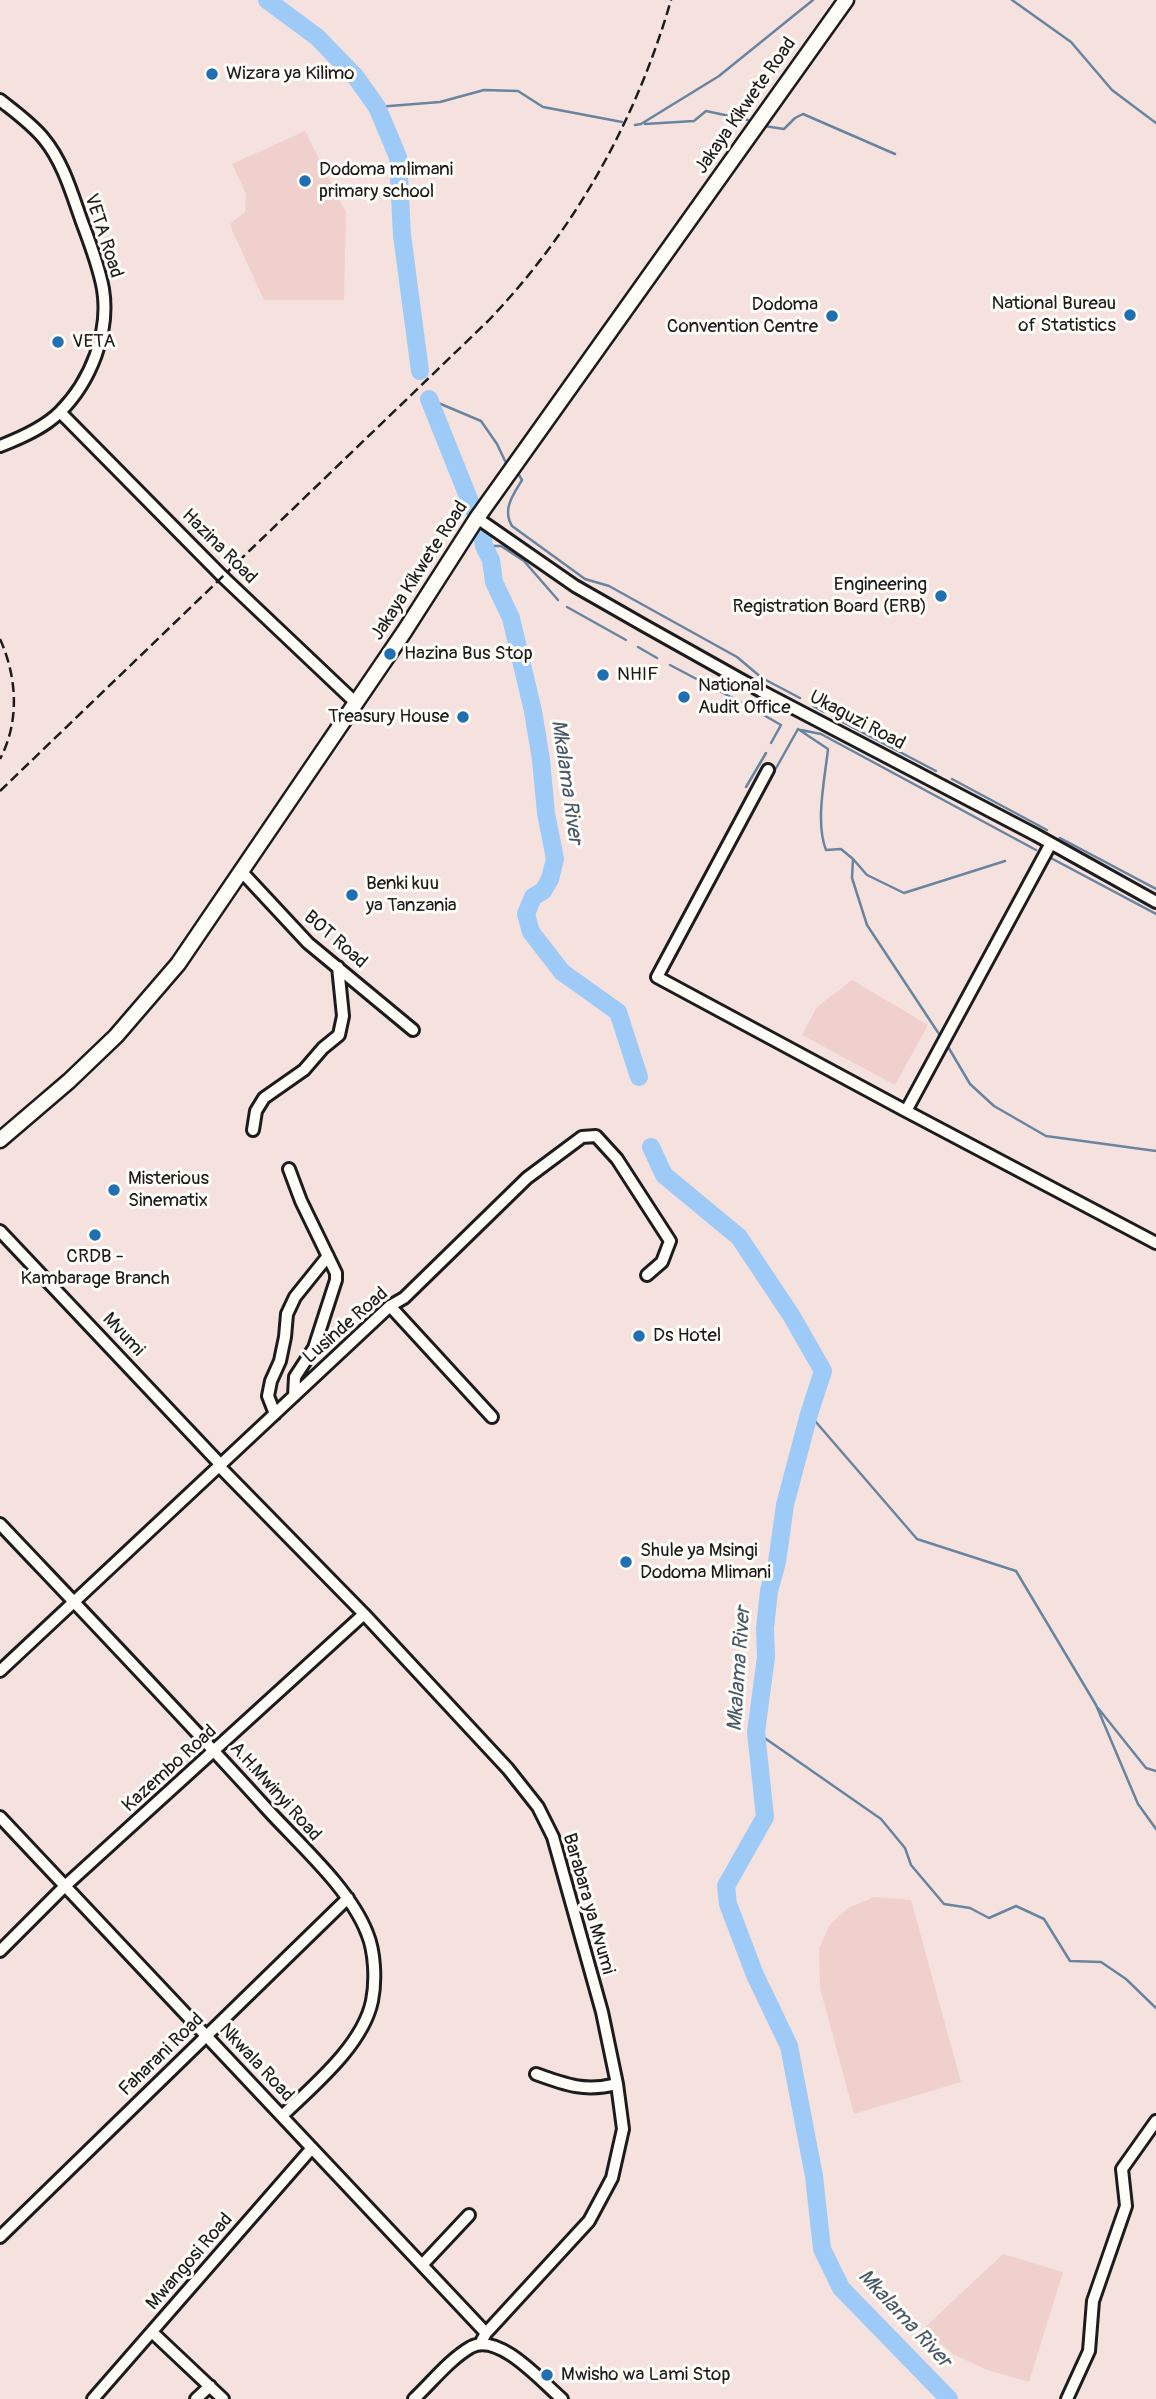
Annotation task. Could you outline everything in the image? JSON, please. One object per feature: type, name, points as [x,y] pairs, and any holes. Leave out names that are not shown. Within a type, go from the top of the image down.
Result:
[{"type":"main road","name":"Jakaya Kikwete Road","points":[[0,1140],[69,1081],[132,1017],[178,964],[356,703],[477,517],[846,0]]},
{"type":"street","name":"VETA Road","points":[[0,100],[45,140],[61,166],[103,289],[104,328],[93,361],[79,387],[60,412],[27,435],[0,446]]},
{"type":"street","name":"Hazina Road","points":[[60,412],[222,576],[356,703]]},
{"type":"street","name":"Ukaguzi Road","points":[[477,517],[575,586],[645,626],[1156,902]]},
{"type":"street","points":[[768,770],[657,977],[1156,1242]]},
{"type":"street","points":[[905,1111],[1050,845]]},
{"type":"street","name":"BOT Road","points":[[240,871],[308,943],[413,1030]]},
{"type":"street","points":[[253,1130],[256,1111],[264,1098],[304,1070],[323,1048],[340,1035],[344,1016],[338,967]]},
{"type":"street","name":"Lusinde Road","points":[[0,1671],[390,1306],[404,1298],[527,1178],[582,1137],[596,1136],[617,1159],[670,1241],[662,1262],[647,1275]]},
{"type":"street","points":[[289,1169],[301,1201],[336,1273],[314,1348],[295,1377],[294,1396]]},
{"type":"street","name":"Mvumi","points":[[0,1231],[220,1465]]},
{"type":"street","points":[[275,1414],[268,1396],[285,1337],[287,1314],[295,1297],[328,1256]]},
{"type":"street","points":[[390,1306],[492,1416]]},
{"type":"street","name":"Barabara ya Mvumi","points":[[220,1465],[364,1614],[508,1769],[538,1807],[553,1837],[602,2012],[617,2084],[623,2129],[612,2178],[589,2221],[485,2340],[459,2355],[414,2399]]},
{"type":"street","name":"A.H.Mwinyi Road","points":[[0,1524],[348,1898],[368,1934],[373,1960],[372,2000],[365,2020],[351,2044],[282,2116]]},
{"type":"street","name":"Kazembo Road","points":[[0,1951],[65,1886],[364,1614]]},
{"type":"street","name":"Nkwala Road","points":[[0,1817],[422,2264],[485,2340],[515,2358],[562,2399]]},
{"type":"street","name":"Faharani Road","points":[[0,2237],[348,1898]]},
{"type":"street","points":[[536,2074],[565,2085],[597,2089],[617,2084]]},
{"type":"street","points":[[1068,2399],[1089,2351],[1093,2301],[1126,2206],[1122,2169],[1156,2121]]},
{"type":"street","name":"Mwangosi Road","points":[[93,2399],[312,2148]]},
{"type":"street","points":[[422,2264],[469,2215]]},
{"type":"street","points":[[152,2332],[223,2399]]},
{"type":"street","points":[[196,2399],[210,2386]]},
{"type":"shaded area","points":[[305,131],[346,213],[344,300],[264,300],[232,230],[231,223],[245,212],[246,194],[232,164]]},
{"type":"shaded area","points":[[852,980],[928,1025],[895,1085],[802,1035],[817,1007]]},
{"type":"shaded area","points":[[874,1897],[911,1900],[961,2082],[854,2114],[820,1988],[819,1949],[829,1926],[848,1908]]},
{"type":"shaded area","points":[[1003,2254],[1063,2272],[1029,2382],[987,2370],[953,2354],[923,2329]]},
{"type":"waterway","name":"Mkalama River","points":[[267,0],[317,37],[355,76],[377,107],[398,157],[402,235],[420,371]]},
{"type":"waterway","points":[[635,125],[641,124],[719,76],[813,0]]},
{"type":"waterway","points":[[1012,0],[1071,42],[1112,90],[1156,123]]},
{"type":"waterway","points":[[377,107],[440,102],[484,90],[518,91],[543,107],[622,122]]},
{"type":"waterway","points":[[645,124],[694,121],[706,111],[748,120]]},
{"type":"waterway","points":[[764,126],[784,129],[803,114],[895,154]]},
{"type":"waterway","points":[[429,399],[481,421],[506,463]]},
{"type":"waterway","name":"Mkalama River","points":[[429,399],[473,509]]},
{"type":"waterway","points":[[519,475],[522,480],[508,508],[512,526],[585,579],[609,586],[737,657],[762,678],[800,698]]},
{"type":"waterway","name":"Mkalama River","points":[[482,534],[491,560],[494,582],[511,618],[533,711],[546,813],[555,859],[550,879],[543,891],[533,897],[526,914],[531,932],[562,972],[618,1012],[639,1077]]},
{"type":"waterway","points":[[484,546],[501,546],[524,561],[558,600]]},
{"type":"waterway","points":[[567,607],[626,640]]},
{"type":"waterway","points":[[638,647],[657,658]]},
{"type":"waterway","points":[[670,665],[744,704]]},
{"type":"waterway","points":[[813,706],[824,712]]},
{"type":"waterway","points":[[755,710],[781,725],[771,743]]},
{"type":"waterway","points":[[833,717],[936,771]]},
{"type":"waterway","points":[[798,729],[828,749],[821,813],[826,850],[841,849],[853,859],[852,878],[867,925],[941,1037]]},
{"type":"waterway","points":[[761,795],[798,729]]},
{"type":"waterway","points":[[801,730],[821,734],[1036,850]]},
{"type":"waterway","points":[[746,787],[766,753]]},
{"type":"waterway","points":[[952,779],[1047,830]]},
{"type":"waterway","points":[[1060,838],[1156,889]]},
{"type":"waterway","points":[[1049,857],[1156,914]]},
{"type":"waterway","points":[[853,859],[867,875],[904,893],[1005,861]]},
{"type":"waterway","points":[[947,1045],[970,1084],[994,1106],[1046,1136],[1156,1151]]},
{"type":"waterway","name":"Mkalama River","points":[[651,1147],[664,1175],[739,1237],[791,1315],[823,1371],[785,1505],[777,1562],[769,1591],[765,1628],[766,1657],[756,1732],[765,1817],[726,1886],[728,1904],[755,1975],[789,2046],[814,2176],[822,2249],[841,2288],[949,2399]]},
{"type":"waterway","points":[[809,1414],[917,1539],[1016,1571],[1096,1705],[1138,1804],[1156,1829]]},
{"type":"waterway","points":[[1098,1708],[1146,1768],[1156,1771]]},
{"type":"waterway","points":[[756,1732],[881,1819],[905,1848],[911,1865],[944,1904],[970,1908],[989,1918],[1016,1906],[1044,1919],[1070,1961],[1101,1962],[1126,1979],[1156,2008]]},
{"type":"railway","points":[[0,791],[488,321],[519,286],[575,211],[621,131],[657,45],[671,0]]},
{"type":"railway","points":[[0,639],[10,668],[14,699],[11,730],[0,759]]},
{"type":"place","name":"Wizara ya Kilimo","points":[[212,74]]},
{"type":"place","name":"Dodoma mlimani primary school","points":[[305,181]]},
{"type":"place","name":"National Bureau of Statistics","points":[[1130,315]]},
{"type":"place","name":"Dodoma Convention Centre","points":[[832,316]]},
{"type":"place","name":"VETA","points":[[58,342]]},
{"type":"place","name":"Engineering Registration Board (ERB)","points":[[941,596]]},
{"type":"place","name":"Hazina Bus Stop","points":[[390,654]]},
{"type":"place","name":"NHIF","points":[[603,675]]},
{"type":"place","name":"National Audit Office","points":[[684,697]]},
{"type":"place","name":"Treasury House","points":[[463,717]]},
{"type":"place","name":"Benki kuu ya Tanzania","points":[[352,895]]},
{"type":"place","name":"Misterious Sinematix","points":[[114,1190]]},
{"type":"place","name":"CRDB - Kambarage Branch","points":[[95,1235]]},
{"type":"place","name":"Ds Hotel","points":[[639,1336]]},
{"type":"place","name":"Shule ya Msingi Dodoma Mlimani","points":[[626,1562]]},
{"type":"place","name":"Mwisho wa Lami Stop","points":[[547,2375]]}]
